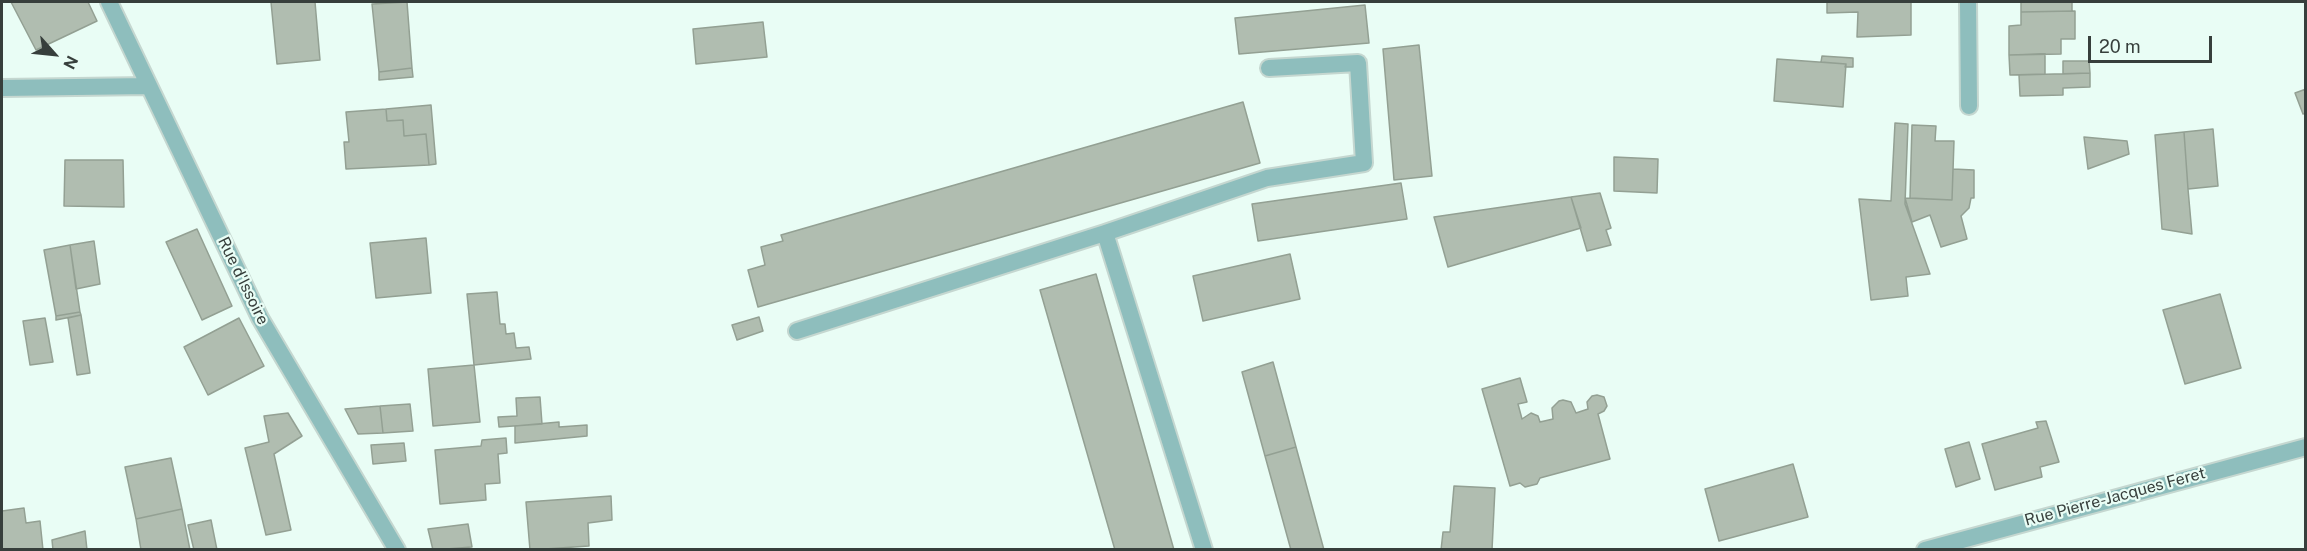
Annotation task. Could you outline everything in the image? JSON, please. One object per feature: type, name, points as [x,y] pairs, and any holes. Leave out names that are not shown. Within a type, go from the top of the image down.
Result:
[{"type":"street","name":"Rue d'Issoire","points":[[109,2],[260,318],[397,549]]},
{"type":"street","points":[[1968,2],[1970,106]]},
{"type":"street","points":[[797,331],[1105,233],[1267,178],[1364,163],[1358,63],[1269,68]]},
{"type":"street","points":[[2,88],[149,86]]},
{"type":"street","points":[[1105,233],[1204,549]]},
{"type":"street","name":"Rue Pierre-Jacques Feret","points":[[1925,549],[1979,541],[2306,447]]},
{"type":"building","points":[[11,2],[88,2],[97,21],[36,50]]},
{"type":"building","points":[[271,2],[315,2],[320,60],[277,64]]},
{"type":"building","points":[[407,2],[412,68],[379,72],[372,4]]},
{"type":"building","points":[[1827,2],[1911,2],[1911,35],[1857,37],[1858,12],[1827,13]]},
{"type":"building","points":[[2021,2],[2072,2],[2072,11],[2021,12]]},
{"type":"building","points":[[1365,5],[1369,43],[1239,54],[1235,18]]},
{"type":"building","points":[[2075,11],[2075,39],[2061,39],[2061,54],[2009,55],[2009,26],[2021,25],[2021,12]]},
{"type":"building","points":[[763,22],[767,57],[696,64],[693,29]]},
{"type":"building","points":[[1419,45],[1432,176],[1394,180],[1383,49]]},
{"type":"building","points":[[2045,54],[2045,74],[2010,75],[2009,55]]},
{"type":"building","points":[[1822,56],[1853,58],[1853,67],[1845,67],[1846,64],[1821,62]]},
{"type":"building","points":[[1777,59],[1846,64],[1843,107],[1774,101]]},
{"type":"building","points":[[2063,61],[2089,61],[2090,73],[2063,74]]},
{"type":"building","points":[[412,68],[413,77],[379,80],[379,72]]},
{"type":"building","points":[[2090,73],[2090,87],[2063,88],[2063,95],[2020,96],[2019,75]]},
{"type":"building","points":[[2306,89],[2306,113],[2303,114],[2295,93]]},
{"type":"building","points":[[1243,102],[1260,163],[758,307],[748,270],[765,265],[761,247],[783,241],[781,235]]},
{"type":"building","points":[[431,105],[436,164],[429,165],[426,134],[404,136],[403,120],[387,121],[386,109]]},
{"type":"building","points":[[386,109],[387,121],[403,120],[404,136],[426,134],[429,165],[346,169],[344,142],[349,142],[346,112]]},
{"type":"building","points":[[1895,123],[1908,124],[1905,204],[1930,274],[1906,277],[1908,296],[1871,300],[1859,199],[1891,201]]},
{"type":"building","points":[[1912,125],[1936,126],[1935,141],[1954,141],[1952,200],[1910,198]]},
{"type":"building","points":[[2213,129],[2218,186],[2188,189],[2184,132]]},
{"type":"building","points":[[2184,132],[2192,234],[2162,229],[2155,135]]},
{"type":"building","points":[[2084,137],[2127,141],[2129,154],[2088,169]]},
{"type":"building","points":[[1614,157],[1658,159],[1657,193],[1614,191]]},
{"type":"building","points":[[65,160],[123,160],[124,207],[64,206]]},
{"type":"building","points":[[1953,169],[1974,170],[1974,198],[1971,198],[1969,208],[1961,216],[1967,239],[1941,247],[1930,215],[1912,222],[1905,198],[1952,200]]},
{"type":"building","points":[[1401,183],[1407,219],[1258,241],[1252,204]]},
{"type":"building","points":[[1600,193],[1611,228],[1606,230],[1611,245],[1587,251],[1571,197]]},
{"type":"building","points":[[1571,197],[1581,228],[1448,267],[1434,217]]},
{"type":"building","points":[[197,229],[232,306],[202,320],[166,242]]},
{"type":"building","points":[[426,238],[431,293],[376,298],[370,243]]},
{"type":"building","points":[[94,241],[100,284],[76,289],[70,245]]},
{"type":"building","points":[[70,245],[80,312],[56,316],[44,250]]},
{"type":"building","points":[[1290,254],[1300,299],[1203,321],[1193,276]]},
{"type":"building","points":[[1096,274],[1174,550],[1115,550],[1040,290]]},
{"type":"building","points":[[497,292],[500,324],[505,324],[506,334],[514,333],[516,348],[529,347],[531,359],[474,365],[467,294]]},
{"type":"building","points":[[2220,294],[2241,368],[2185,384],[2163,310]]},
{"type":"building","points":[[80,312],[81,315],[56,320],[56,316]]},
{"type":"building","points":[[81,315],[90,373],[77,375],[68,318]]},
{"type":"building","points":[[759,317],[763,331],[737,340],[732,325]]},
{"type":"building","points":[[45,318],[53,362],[30,365],[23,321]]},
{"type":"building","points":[[239,318],[264,366],[208,395],[184,347]]},
{"type":"building","points":[[1273,362],[1296,447],[1265,456],[1242,372]]},
{"type":"building","points":[[474,365],[480,422],[433,426],[428,369]]},
{"type":"building","points":[[1520,378],[1527,402],[1518,404],[1522,419],[1531,413],[1538,416],[1540,422],[1553,419],[1552,408],[1563,400],[1571,402],[1576,413],[1588,409],[1587,402],[1592,396],[1604,397],[1607,406],[1598,414],[1610,459],[1540,478],[1537,484],[1525,487],[1520,483],[1510,486],[1482,389]]},
{"type":"building","points":[[540,397],[542,424],[499,427],[498,417],[517,416],[516,398]]},
{"type":"building","points":[[410,404],[413,431],[383,433],[380,406]]},
{"type":"building","points":[[380,406],[383,433],[358,434],[345,409]]},
{"type":"building","points":[[288,413],[302,436],[274,454],[291,530],[266,535],[245,448],[269,442],[264,416]]},
{"type":"building","points":[[2046,421],[2059,462],[2040,467],[2042,477],[1995,490],[1982,444],[2038,428],[2036,422]]},
{"type":"building","points":[[559,422],[559,427],[587,425],[587,436],[515,443],[515,426]]},
{"type":"building","points":[[506,438],[507,453],[498,454],[500,483],[485,484],[486,500],[440,504],[435,450],[481,446],[482,440]]},
{"type":"building","points":[[1969,442],[1980,479],[1956,487],[1945,449]]},
{"type":"building","points":[[404,443],[406,461],[373,464],[371,445]]},
{"type":"building","points":[[1296,447],[1324,550],[1291,550],[1265,456]]},
{"type":"building","points":[[171,458],[182,509],[136,519],[125,467]]},
{"type":"building","points":[[1793,464],[1808,517],[1719,541],[1705,489]]},
{"type":"building","points":[[1454,486],[1495,488],[1492,550],[1441,550],[1443,532],[1450,532]]},
{"type":"building","points":[[611,496],[612,520],[588,523],[589,546],[530,550],[526,502]]},
{"type":"building","points":[[24,508],[26,523],[40,521],[43,550],[2,550],[2,511]]},
{"type":"building","points":[[182,509],[190,550],[141,550],[136,519]]},
{"type":"building","points":[[211,520],[217,550],[194,550],[188,525]]},
{"type":"building","points":[[468,524],[472,547],[433,550],[428,529]]},
{"type":"building","points":[[85,531],[87,550],[53,550],[52,540]]}]
